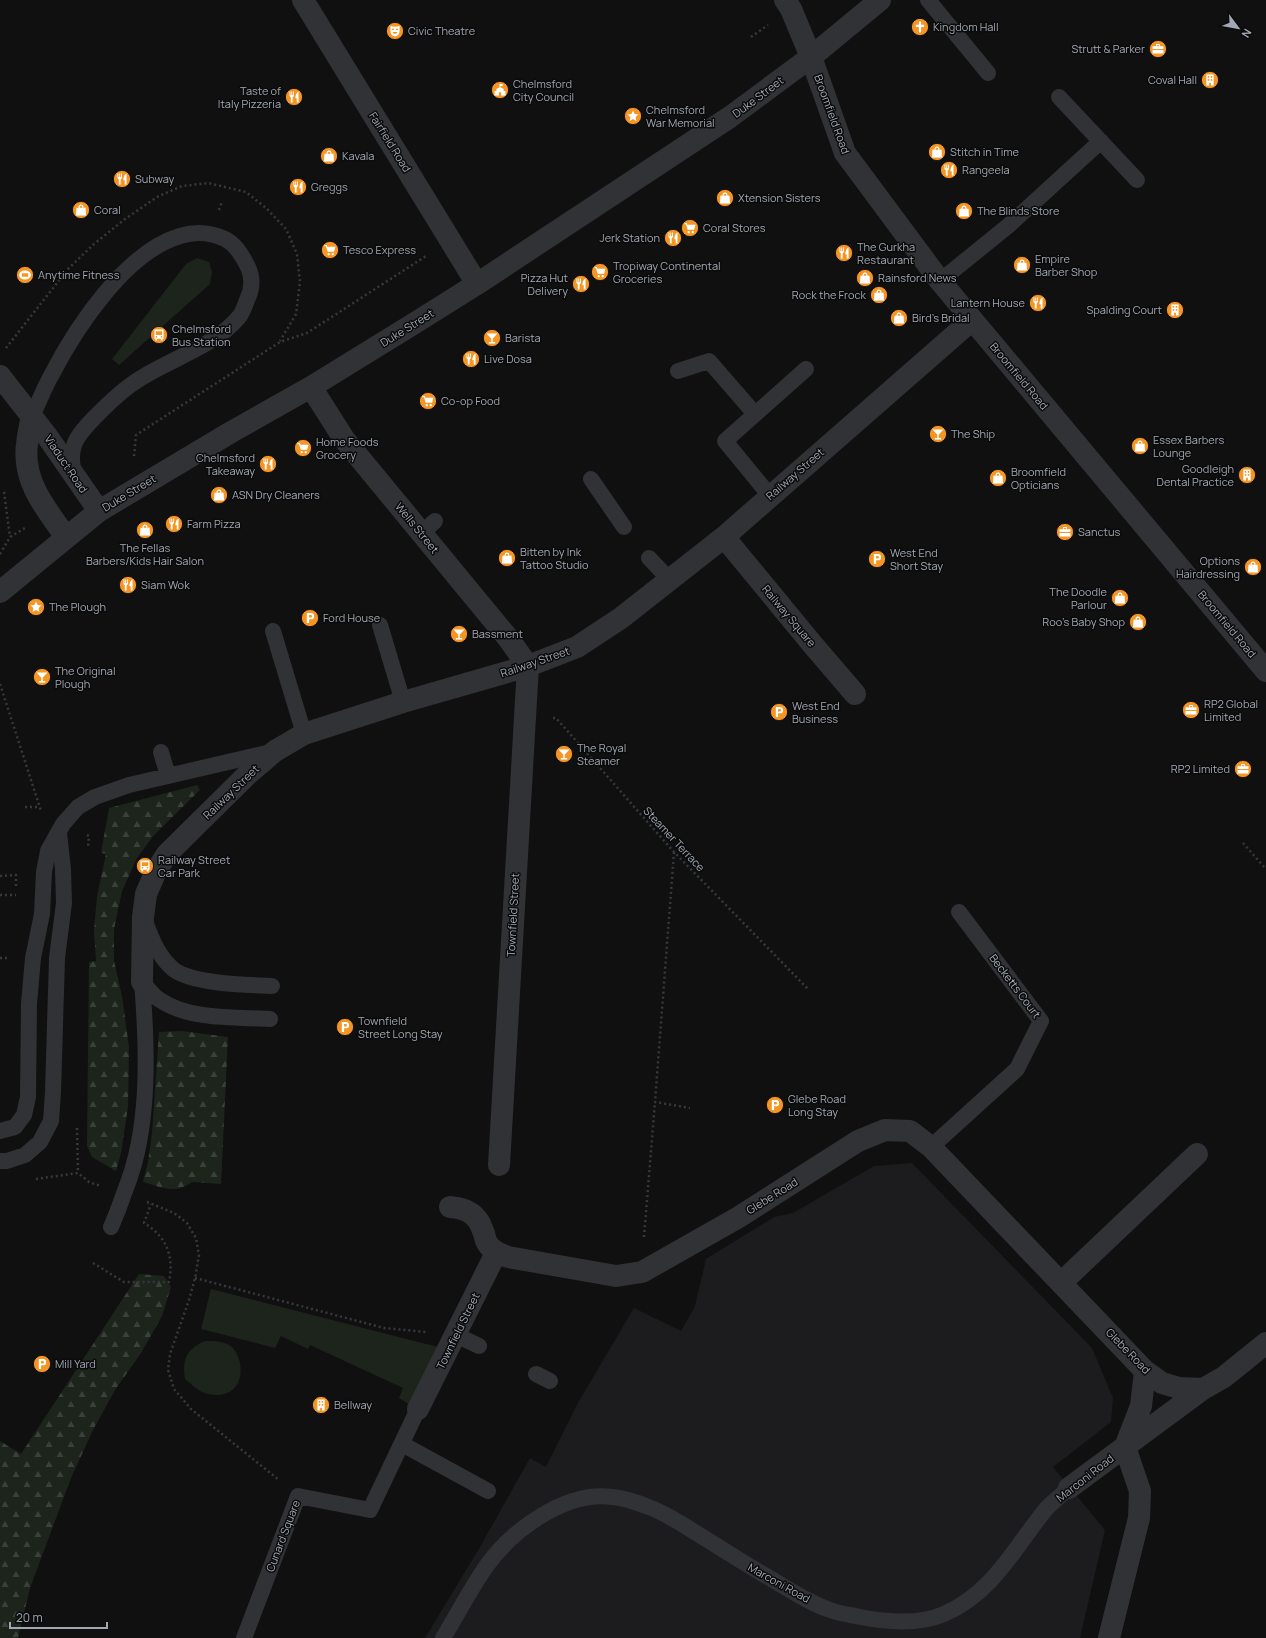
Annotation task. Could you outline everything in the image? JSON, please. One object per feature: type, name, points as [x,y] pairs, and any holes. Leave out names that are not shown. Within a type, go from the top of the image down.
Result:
[{"type":"street","name":"Fairfield Road","points":[[303,0],[477,284]]},
{"type":"street","name":"Broomfield Road","points":[[785,0],[791,9],[811,57],[844,153],[940,281],[1266,671]]},
{"type":"street","name":"Duke Street","points":[[0,592],[66,536],[99,511],[233,431],[312,387],[477,284],[730,117],[811,57],[880,0]]},
{"type":"street","name":"Railway Street","points":[[142,982],[143,917],[146,894],[156,871],[167,854],[247,775],[275,751],[304,734],[403,702],[528,666],[577,647],[621,618],[724,537],[972,320]]},
{"type":"street","name":"Viaduct Road","points":[[0,376],[47,436],[99,511]]},
{"type":"street","name":"Wells Street","points":[[312,387],[344,439],[428,527],[528,666]]},
{"type":"street","name":"Viaduct Road","points":[[32,416],[26,445],[28,470],[35,491],[66,536]]},
{"type":"street","name":"Railway Square","points":[[724,537],[855,694]]},
{"type":"street","name":"Townfield Street","points":[[499,1165],[528,666]]},
{"type":"street","name":"Glebe Road","points":[[496,1253],[528,1262],[616,1276],[642,1272],[739,1217],[858,1141],[885,1130],[910,1131],[931,1147],[1146,1371],[1162,1383],[1179,1388],[1203,1389]]},
{"type":"street","points":[[1062,1282],[1197,1154]]},
{"type":"street","points":[[450,1207],[461,1207],[470,1212],[479,1220],[487,1243],[496,1253]]},
{"type":"street","name":"Townfield Street","points":[[418,1409],[496,1253]]},
{"type":"street","points":[[1203,1389],[1224,1377],[1266,1343]]},
{"type":"street","name":"Marconi Road","points":[[1109,1638],[1139,1518],[1140,1491],[1125,1447],[1141,1406],[1146,1371]]},
{"type":"street","name":"Marconi Road","points":[[1069,1488],[1203,1389]]},
{"type":"lane","points":[[928,0],[988,73]]},
{"type":"lane","points":[[1059,97],[1137,180]]},
{"type":"lane","points":[[940,281],[1008,226],[1101,141]]},
{"type":"lane","points":[[32,416],[51,375],[76,333],[117,279],[146,254],[170,239],[193,232],[211,233],[228,240],[240,253],[251,273],[251,292],[240,316],[220,334],[205,344],[132,384],[113,399],[87,425],[73,444],[70,461],[74,477]]},
{"type":"lane","points":[[678,371],[709,361],[755,414]]},
{"type":"lane","points":[[770,496],[725,441],[806,369]]},
{"type":"lane","points":[[592,479],[624,527]]},
{"type":"lane","points":[[649,558],[670,580]]},
{"type":"lane","points":[[380,625],[403,702]]},
{"type":"lane","points":[[273,631],[304,734]]},
{"type":"lane","points":[[0,1131],[15,1127],[24,1115],[28,1097],[29,1004],[33,958],[42,914],[44,872],[48,851],[63,824],[78,807],[95,797],[129,785],[275,751]]},
{"type":"lane","points":[[161,752],[168,776]]},
{"type":"lane","points":[[0,1161],[7,1161],[25,1156],[40,1142],[51,1121],[57,958],[64,903],[63,869],[59,833]]},
{"type":"lane","name":"Becketts Court","points":[[931,1147],[1017,1069],[1041,1021],[958,912]]},
{"type":"lane","points":[[143,917],[155,946],[173,969],[202,980],[272,986]]},
{"type":"lane","points":[[142,982],[159,1000],[179,1010],[229,1017],[270,1019]]},
{"type":"lane","points":[[111,1227],[136,1159],[138,1146],[145,1081],[146,1038],[142,982]]},
{"type":"lane","points":[[456,1334],[479,1346]]},
{"type":"lane","name":"Cunard Square","points":[[244,1638],[298,1496],[370,1510],[418,1409]]},
{"type":"lane","points":[[402,1444],[488,1491]]},
{"type":"lane","name":"Marconi Road","points":[[443,1638],[486,1567],[511,1538],[544,1514],[568,1503],[589,1497],[612,1496],[648,1506],[680,1523],[805,1598],[833,1611],[869,1619],[898,1621],[924,1619],[943,1614],[961,1605],[981,1590],[1004,1567],[1047,1508],[1069,1488]]},
{"type":"path","points":[[128,461],[134,456],[136,435],[280,342],[307,333],[451,240]]},
{"type":"path","points":[[3,485],[10,537]]},
{"type":"path","points":[[0,554],[10,537],[49,513]]},
{"type":"path","points":[[0,684],[42,814]]},
{"type":"path","name":"Steamer Terrace","points":[[525,715],[556,718],[674,852],[808,988]]},
{"type":"path","points":[[25,807],[40,807]]},
{"type":"path","points":[[1243,843],[1266,869]]},
{"type":"path","points":[[649,1268],[643,1253],[674,852]]},
{"type":"path","points":[[0,876],[16,875],[16,885],[16,876],[0,876]]},
{"type":"path","points":[[0,895],[16,894],[0,895]]},
{"type":"path","points":[[655,1102],[690,1108]]},
{"type":"path","points":[[78,1173],[89,1182],[102,1186]]},
{"type":"path","points":[[144,1201],[174,1213],[188,1223],[196,1238],[199,1255],[189,1300],[170,1354],[168,1370],[174,1389],[191,1409],[298,1496]]},
{"type":"path","points":[[93,1263],[124,1282],[169,1282],[171,1261],[167,1247],[161,1237],[144,1223],[151,1204]]},
{"type":"path","points":[[195,1278],[384,1328],[456,1334]]},
{"type":"shaded area","points":[[912,1163],[1092,1348],[1113,1398],[1111,1422],[1053,1467],[1105,1530],[1080,1638],[425,1638],[480,1547],[530,1458],[546,1467],[579,1401],[634,1308],[681,1331],[695,1306],[706,1259],[774,1217],[793,1213],[874,1166]]},
{"type":"green space","points":[[197,258],[209,262],[212,272],[210,284],[119,365],[112,359],[186,264]]},
{"type":"green space","points":[[197,785],[200,790],[154,835],[137,858],[122,891],[114,929],[114,961],[122,996],[129,1047],[128,1107],[121,1153],[116,1171],[92,1157],[87,1146],[89,962],[96,961],[94,931],[97,896],[106,854],[101,853],[109,808]]},
{"type":"green space","points":[[182,1031],[228,1037],[221,1184],[192,1182],[186,1186],[168,1189],[143,1182],[148,1162],[152,1133],[159,1032]]},
{"type":"green space","points":[[139,1274],[164,1276],[171,1287],[162,1316],[141,1353],[115,1390],[93,1430],[71,1478],[30,1588],[18,1638],[0,1638],[0,1441],[21,1454]]},
{"type":"green space","points":[[211,1289],[438,1347],[410,1405],[399,1398],[403,1388],[310,1345],[308,1349],[281,1336],[275,1348],[201,1329]]},
{"type":"green space","points":[[205,1341],[223,1342],[235,1350],[240,1363],[240,1378],[234,1389],[229,1392],[216,1395],[208,1394],[202,1392],[185,1379],[184,1366],[187,1356],[193,1348]]},
{"type":"place","name":"Kingdom Hall","points":[[920,27]]},
{"type":"place","name":"Civic Theatre","points":[[395,31]]},
{"type":"place","name":"Strutt & Parker","points":[[1158,49]]},
{"type":"place","name":"Coval Hall","points":[[1210,80]]},
{"type":"place","name":"Chelmsford City Council","points":[[500,90]]},
{"type":"place","name":"Taste of Italy Pizzeria","points":[[294,97]]},
{"type":"place","name":"Chelmsford War Memorial","points":[[633,116]]},
{"type":"place","name":"Stitch in Time","points":[[937,152]]},
{"type":"place","name":"Kavala","points":[[329,156]]},
{"type":"place","name":"Rangeela","points":[[949,170]]},
{"type":"place","name":"Subway","points":[[122,179]]},
{"type":"place","name":"Greggs","points":[[298,187]]},
{"type":"place","name":"Xtension Sisters","points":[[725,198]]},
{"type":"place","name":"Coral","points":[[81,210]]},
{"type":"place","name":"The Blinds Store","points":[[964,211]]},
{"type":"place","name":"Coral Stores","points":[[690,228]]},
{"type":"place","name":"Jerk Station","points":[[673,238]]},
{"type":"place","name":"Tesco Express","points":[[330,250]]},
{"type":"place","name":"The Gurkha Restaurant","points":[[844,253]]},
{"type":"place","name":"Empire Barber Shop","points":[[1022,265]]},
{"type":"place","name":"Tropiway Continental Groceries","points":[[600,272]]},
{"type":"place","name":"Anytime Fitness","points":[[25,275]]},
{"type":"place","name":"Rainsford News","points":[[865,278]]},
{"type":"place","name":"Pizza Hut Delivery","points":[[581,284]]},
{"type":"place","name":"Rock the Frock","points":[[879,295]]},
{"type":"place","name":"Lantern House","points":[[1038,303]]},
{"type":"place","name":"Spalding Court","points":[[1175,310]]},
{"type":"place","name":"Bird's Bridal","points":[[899,318]]},
{"type":"place","name":"Chelmsford Bus Station","points":[[159,335]]},
{"type":"place","name":"Barista","points":[[492,338]]},
{"type":"place","name":"Live Dosa","points":[[471,359]]},
{"type":"place","name":"Co-op Food","points":[[428,401]]},
{"type":"place","name":"The Ship","points":[[938,434]]},
{"type":"place","name":"Essex Barbers Lounge","points":[[1140,446]]},
{"type":"place","name":"Home Foods Grocery","points":[[303,448]]},
{"type":"place","name":"Chelmsford Takeaway","points":[[268,464]]},
{"type":"place","name":"Goodleigh Dental Practice","points":[[1247,475]]},
{"type":"place","name":"Broomfield Opticians","points":[[998,478]]},
{"type":"place","name":"ASN Dry Cleaners","points":[[219,495]]},
{"type":"place","name":"Farm Pizza","points":[[174,524]]},
{"type":"place","name":"The Fellas Barbers/Kids Hair Salon","points":[[145,530]]},
{"type":"place","name":"Sanctus","points":[[1065,532]]},
{"type":"place","name":"Bitten by Ink Tattoo Studio","points":[[507,558]]},
{"type":"place","name":"West End Short Stay","points":[[877,559]]},
{"type":"place","name":"Options Hairdressing","points":[[1253,567]]},
{"type":"place","name":"Siam Wok","points":[[128,585]]},
{"type":"place","name":"The Doodle Parlour","points":[[1120,598]]},
{"type":"place","name":"The Plough","points":[[36,607]]},
{"type":"place","name":"Ford House","points":[[310,618]]},
{"type":"place","name":"Roo's Baby Shop","points":[[1138,622]]},
{"type":"place","name":"Bassment","points":[[459,634]]},
{"type":"place","name":"The Original Plough","points":[[42,677]]},
{"type":"place","name":"RP2 Global Limited","points":[[1191,710]]},
{"type":"place","name":"West End Business","points":[[779,712]]},
{"type":"place","name":"The Royal Steamer","points":[[564,754]]},
{"type":"place","name":"RP2 Limited","points":[[1243,769]]},
{"type":"place","name":"Railway Street Car Park","points":[[145,866]]},
{"type":"place","name":"Townfield Street Long Stay","points":[[345,1027]]},
{"type":"place","name":"Glebe Road Long Stay","points":[[775,1105]]},
{"type":"place","name":"Mill Yard","points":[[42,1364]]},
{"type":"place","name":"Bellway","points":[[321,1405]]}]
